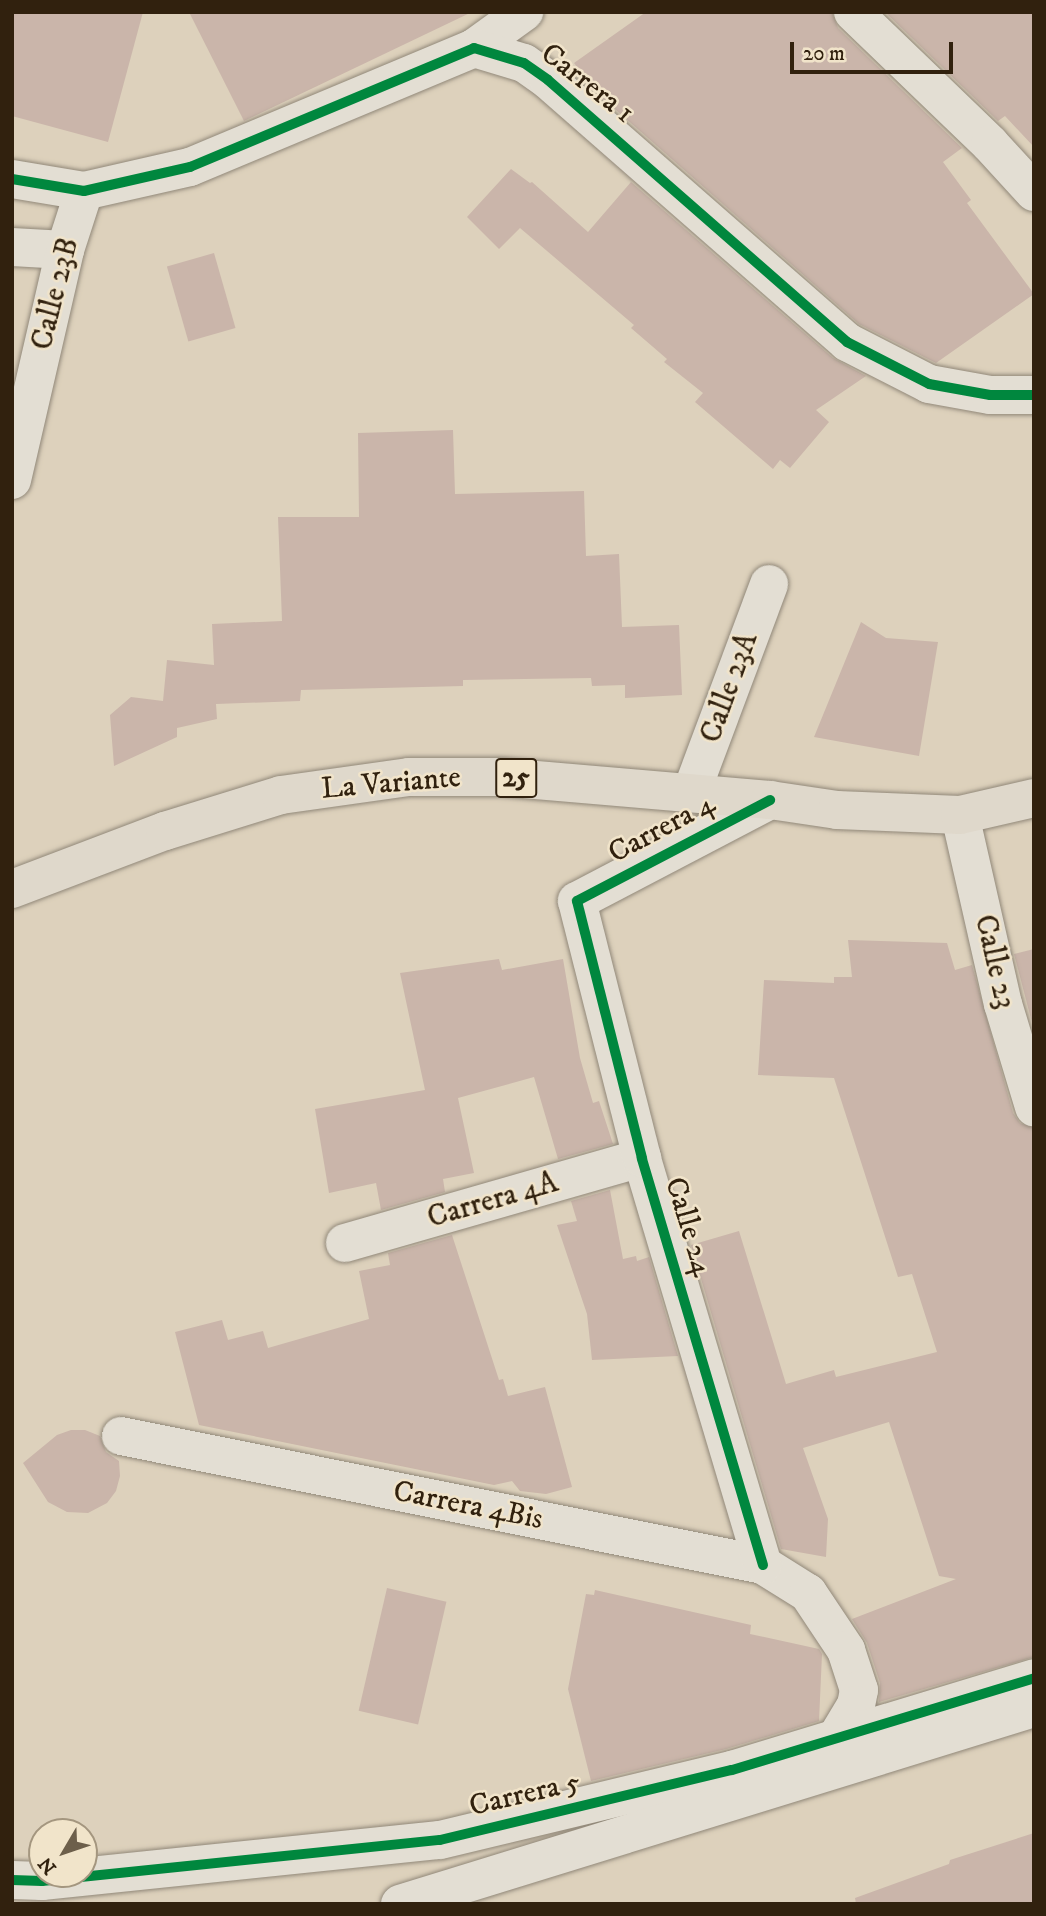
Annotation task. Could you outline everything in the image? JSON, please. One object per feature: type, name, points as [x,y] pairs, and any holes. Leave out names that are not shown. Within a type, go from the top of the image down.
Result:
[{"type":"main road","name":"La Variante","points":[[12,889],[165,831],[294,793],[409,777],[474,777],[770,800],[837,810],[960,815],[1034,798]]},
{"type":"street","points":[[12,179],[84,191],[190,167],[474,48],[524,12]]},
{"type":"street","points":[[853,12],[990,144],[1034,192]]},
{"type":"street","name":"Carrera 1","points":[[474,48],[524,62],[548,80],[847,342],[929,384],[990,394],[1034,395]]},
{"type":"street","name":"Calle 23B","points":[[12,480],[65,250],[84,191]]},
{"type":"street","points":[[12,247],[65,250]]},
{"type":"street","name":"Calle 23A","points":[[691,793],[769,584]]},
{"type":"street","name":"Carrera 4","points":[[577,901],[770,800]]},
{"type":"street","name":"Calle 23","points":[[960,815],[1003,1004],[1034,1107]]},
{"type":"street","name":"Calle 24","points":[[577,901],[642,1158],[763,1564]]},
{"type":"street","name":"Carrera 4A","points":[[345,1243],[642,1158]]},
{"type":"street","name":"Carrera 4Bis","points":[[121,1436],[763,1564],[808,1593],[846,1650],[859,1690],[856,1705],[836,1738]]},
{"type":"street","name":"Carrera 5","points":[[12,1880],[42,1881],[440,1840],[732,1770],[1034,1678]]},
{"type":"street","name":"Carrera 5","points":[[400,1904],[1034,1708]]},
{"type":"building","points":[[12,12],[143,12],[108,142],[12,116]]},
{"type":"building","points":[[189,12],[472,12],[244,121]]},
{"type":"building","points":[[646,12],[832,12],[838,28],[962,148],[943,162],[971,200],[967,203],[1034,294],[936,363],[859,324],[598,94],[574,63]]},
{"type":"building","points":[[885,12],[1034,12],[1034,147],[1005,116],[998,121]]},
{"type":"building","points":[[511,169],[532,182],[588,232],[631,182],[833,358],[866,376],[816,410],[829,422],[790,468],[780,460],[773,469],[695,402],[703,393],[664,362],[667,359],[631,328],[634,325],[520,228],[499,249],[467,217]]},
{"type":"building","points":[[214,253],[235,328],[188,341],[167,267]]},
{"type":"building","points":[[453,430],[455,494],[584,491],[586,556],[619,554],[622,627],[679,625],[682,695],[625,698],[625,685],[592,686],[591,678],[463,680],[463,686],[301,690],[300,701],[216,704],[217,719],[177,728],[177,737],[114,766],[110,715],[131,697],[163,701],[167,660],[214,665],[212,624],[282,621],[278,517],[359,517],[358,433]]},
{"type":"building","points":[[861,622],[886,638],[938,642],[919,756],[814,737]]},
{"type":"building","points":[[848,940],[947,943],[955,970],[972,965],[1013,1113],[1020,1123],[1034,1128],[1034,1657],[879,1702],[880,1683],[867,1643],[852,1619],[956,1579],[939,1576],[889,1422],[803,1448],[828,1519],[826,1557],[781,1549],[691,1245],[739,1231],[786,1384],[834,1370],[836,1377],[937,1352],[912,1274],[898,1277],[834,1078],[758,1075],[764,980],[834,983],[834,977],[852,977]]},
{"type":"building","points":[[1034,949],[1034,1030],[1014,954]]},
{"type":"building","points":[[499,959],[502,970],[563,959],[580,1058],[593,1103],[599,1101],[613,1144],[558,1159],[534,1077],[458,1098],[474,1173],[443,1179],[445,1192],[381,1210],[376,1183],[329,1193],[315,1109],[425,1090],[400,973]]},
{"type":"building","points":[[610,1190],[623,1259],[636,1256],[637,1261],[649,1257],[678,1356],[592,1360],[587,1314],[557,1225],[577,1221],[571,1201]]},
{"type":"building","points":[[452,1235],[499,1380],[503,1379],[508,1396],[545,1387],[572,1487],[546,1494],[520,1491],[512,1481],[494,1485],[199,1425],[175,1332],[222,1320],[228,1340],[263,1331],[268,1348],[369,1319],[359,1271],[390,1265],[388,1253]]},
{"type":"building","points":[[71,1430],[85,1430],[100,1436],[106,1452],[119,1461],[120,1476],[116,1491],[107,1503],[88,1513],[67,1512],[48,1502],[23,1463],[57,1435]]},
{"type":"building","points":[[387,1588],[446,1602],[418,1724],[359,1711]]},
{"type":"building","points":[[595,1590],[751,1625],[750,1634],[819,1649],[822,1654],[819,1721],[726,1749],[591,1781],[568,1689],[586,1594],[594,1595]]},
{"type":"building","points":[[1034,1833],[1034,1904],[856,1904],[855,1898],[949,1864],[950,1860]]},
{"type":"cycle path","points":[[12,179],[84,191],[190,167],[474,48],[524,63],[548,80],[847,342],[929,384],[990,395],[1034,395]]},
{"type":"cycle path","points":[[763,1565],[642,1158],[577,901],[770,800]]},
{"type":"cycle path","points":[[12,1880],[42,1881],[440,1840],[732,1770],[1034,1678]]}]
